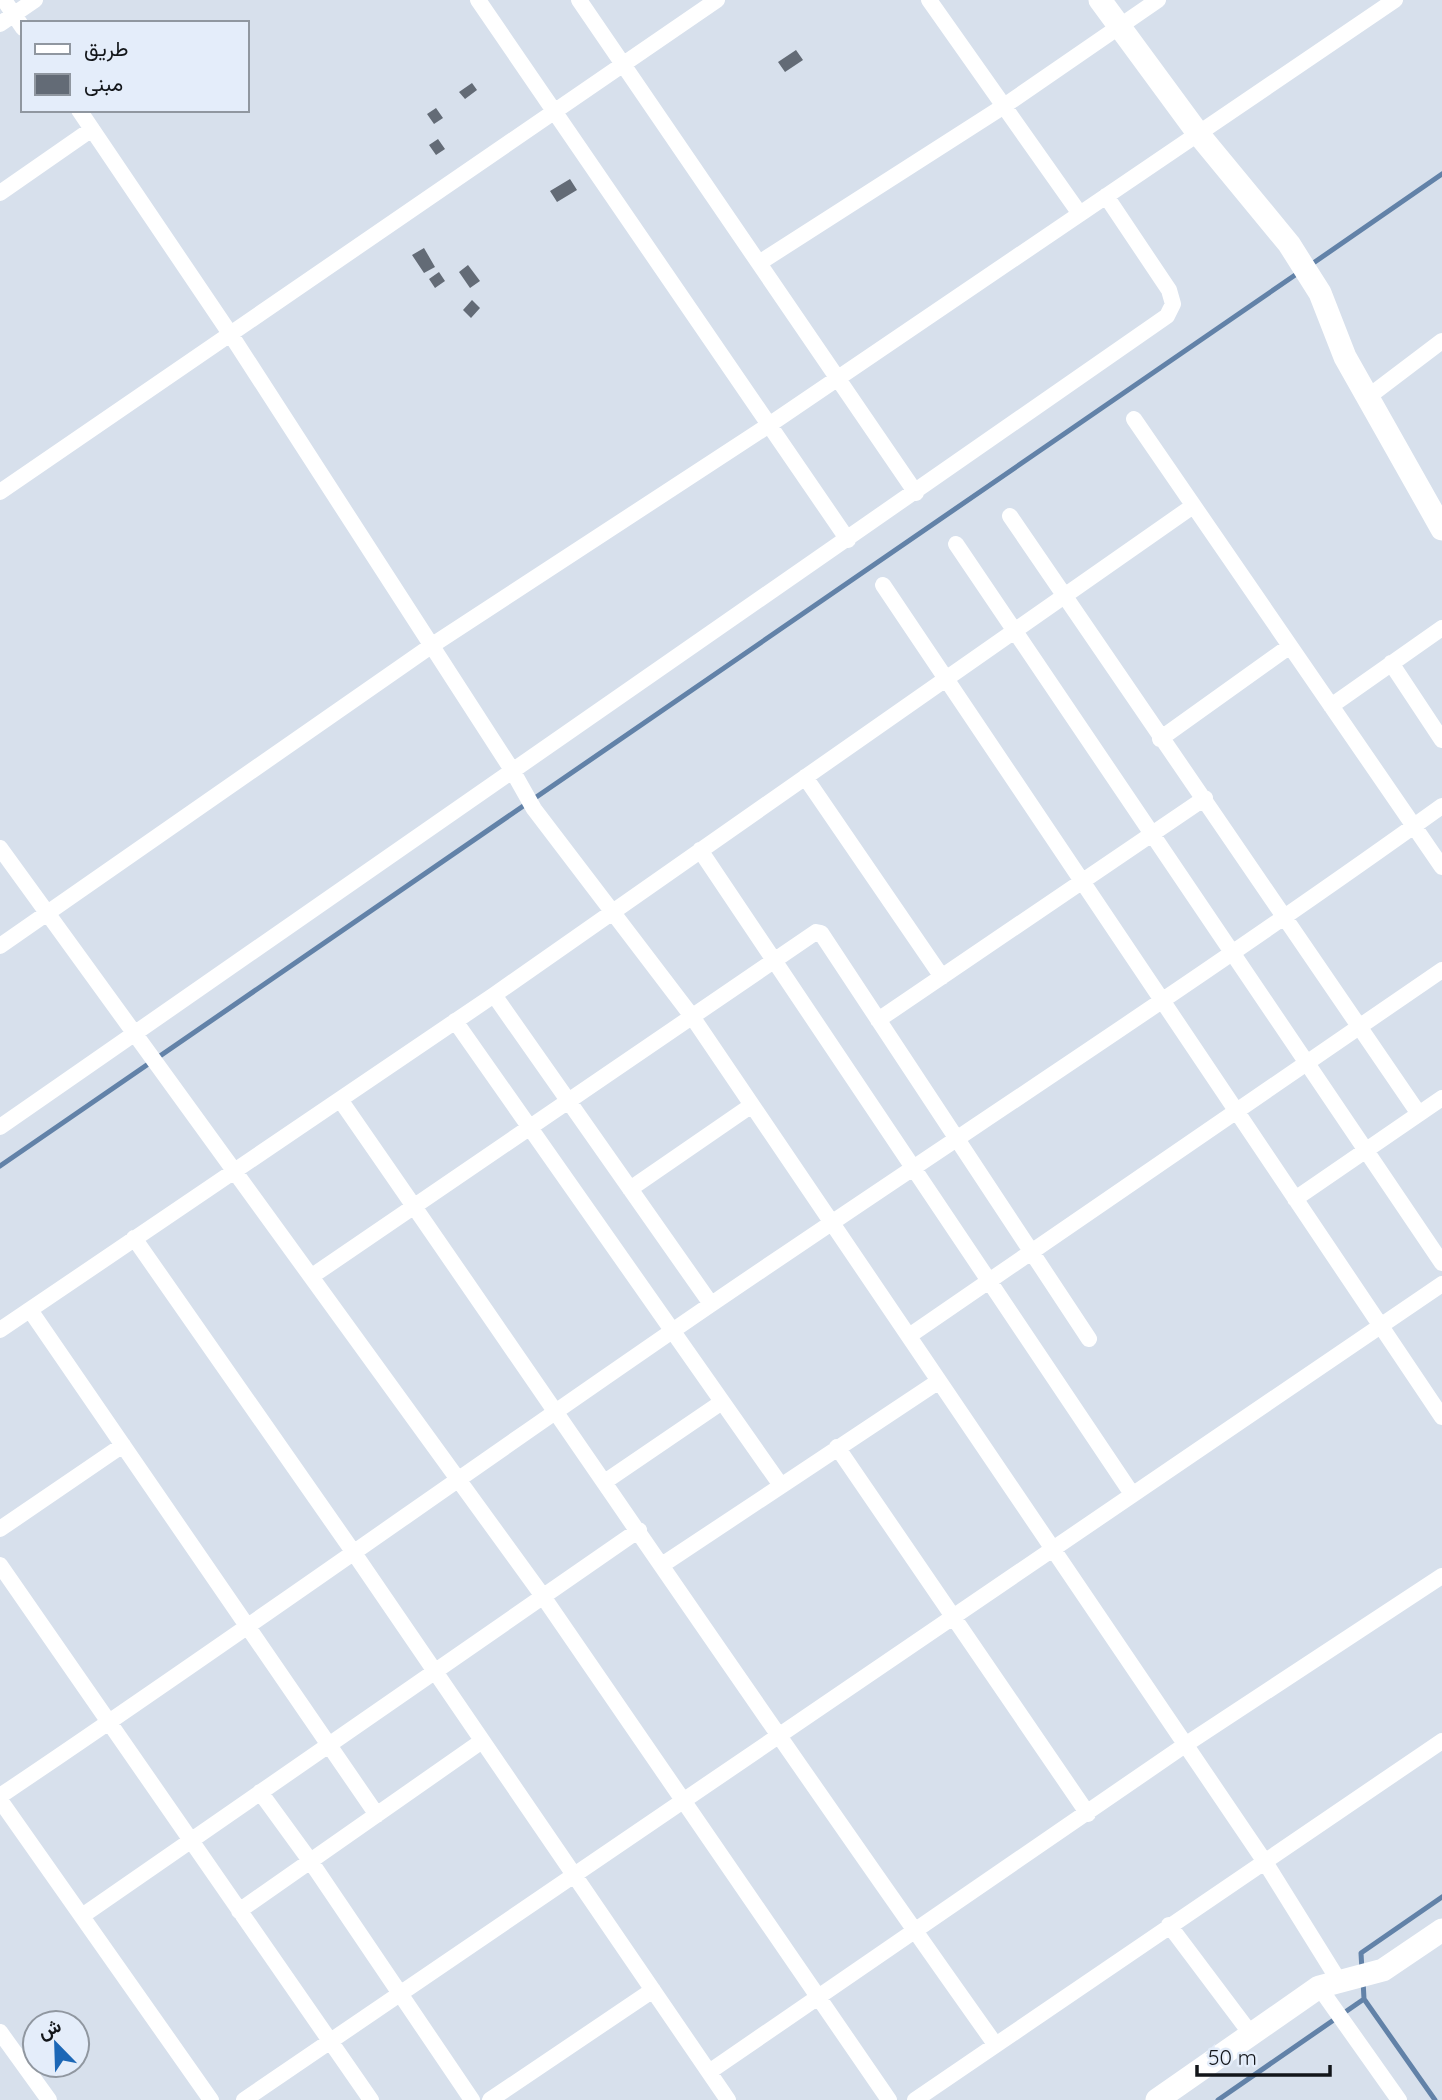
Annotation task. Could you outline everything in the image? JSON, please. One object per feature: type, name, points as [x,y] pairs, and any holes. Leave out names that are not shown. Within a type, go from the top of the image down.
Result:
[{"type":"street","points":[[4,0],[12,22],[35,0]]},
{"type":"street","points":[[478,0],[848,540]]},
{"type":"street","points":[[579,0],[916,493]]},
{"type":"street","points":[[0,492],[717,0]]},
{"type":"street","points":[[929,0],[1080,214]]},
{"type":"street","points":[[1100,0],[1200,136],[1289,244],[1320,293],[1345,357],[1367,397],[1435,499],[1442,528]]},
{"type":"street","points":[[759,263],[1004,106],[1158,0]]},
{"type":"street","points":[[0,946],[431,646],[769,425],[1200,136],[1395,0]]},
{"type":"street","points":[[80,112],[231,335],[542,820],[614,910],[691,1014],[1265,1863],[1329,1984],[1399,2100]]},
{"type":"street","points":[[0,193],[92,130]]},
{"type":"street","points":[[0,1128],[1167,316],[1172,304],[1169,290],[1107,196]]},
{"type":"street","points":[[1367,397],[1442,341]]},
{"type":"street","points":[[1134,419],[1442,867]]},
{"type":"street","points":[[0,1331],[134,1238],[341,1101],[1193,506]]},
{"type":"street","points":[[1010,516],[1419,1114]]},
{"type":"street","points":[[956,544],[1442,1263]]},
{"type":"street","points":[[883,585],[1442,1417]]},
{"type":"street","points":[[1331,706],[1442,628]]},
{"type":"street","points":[[1160,739],[1290,646]]},
{"type":"street","points":[[1391,663],[1442,740]]},
{"type":"street","points":[[805,777],[942,977]]},
{"type":"street","points":[[878,1020],[1205,799]]},
{"type":"street","points":[[211,2100],[0,1798],[248,1628],[458,1478],[1442,806]]},
{"type":"street","points":[[0,848],[542,1595],[889,2100]]},
{"type":"street","points":[[700,850],[1132,1494]]},
{"type":"street","points":[[312,1276],[773,958],[811,933],[821,933],[1090,1339]]},
{"type":"street","points":[[909,1336],[1442,970]]},
{"type":"street","points":[[494,995],[711,1304]]},
{"type":"street","points":[[455,1021],[780,1484]]},
{"type":"street","points":[[1295,1199],[1442,1098]]},
{"type":"street","points":[[341,1101],[558,1410],[777,1735],[995,2044]]},
{"type":"street","points":[[630,1189],[752,1105]]},
{"type":"street","points":[[134,1238],[354,1553],[728,2100]]},
{"type":"street","points":[[244,2100],[1442,1284]]},
{"type":"street","points":[[30,1310],[377,1815]]},
{"type":"street","points":[[662,1565],[780,1484],[939,1381]]},
{"type":"street","points":[[606,1481],[722,1402]]},
{"type":"street","points":[[0,1529],[123,1446]]},
{"type":"street","points":[[837,1447],[1088,1814]]},
{"type":"street","points":[[82,1916],[639,1530]]},
{"type":"street","points":[[0,1565],[371,2100]]},
{"type":"street","points":[[709,2072],[1185,1745],[1442,1576]]},
{"type":"street","points":[[239,1911],[482,1741]]},
{"type":"street","points":[[915,2100],[1442,1741]]},
{"type":"street","points":[[260,1792],[311,1862],[472,2100]]},
{"type":"street","points":[[1169,1925],[1251,2034]]},
{"type":"street","points":[[1157,2100],[1251,2034],[1329,1984],[1383,1970],[1442,1930]]},
{"type":"street","points":[[490,2100],[653,1990]]},
{"type":"street","points":[[0,2032],[49,2100]]},
{"type":"building","points":[[796,50],[803,60],[785,72],[778,62]]},
{"type":"building","points":[[472,83],[477,90],[465,99],[459,92]]},
{"type":"building","points":[[436,108],[443,118],[434,124],[427,114]]},
{"type":"building","points":[[438,139],[445,149],[436,155],[429,145]]},
{"type":"building","points":[[570,179],[577,190],[557,202],[550,191]]},
{"type":"building","points":[[424,248],[435,267],[424,273],[412,255]]},
{"type":"building","points":[[468,265],[480,281],[470,288],[459,272]]},
{"type":"building","points":[[439,272],[445,281],[435,288],[429,279]]},
{"type":"building","points":[[472,300],[480,308],[471,318],[463,310]]},
{"type":"waterway","points":[[1309,266],[1442,174]]},
{"type":"waterway","points":[[0,1166],[1301,271]]},
{"type":"waterway","points":[[1362,1971],[1361,1953],[1442,1897]]},
{"type":"waterway","points":[[1218,2100],[1364,1999],[1363,1980]]},
{"type":"waterway","points":[[1364,1999],[1435,2100]]}]
